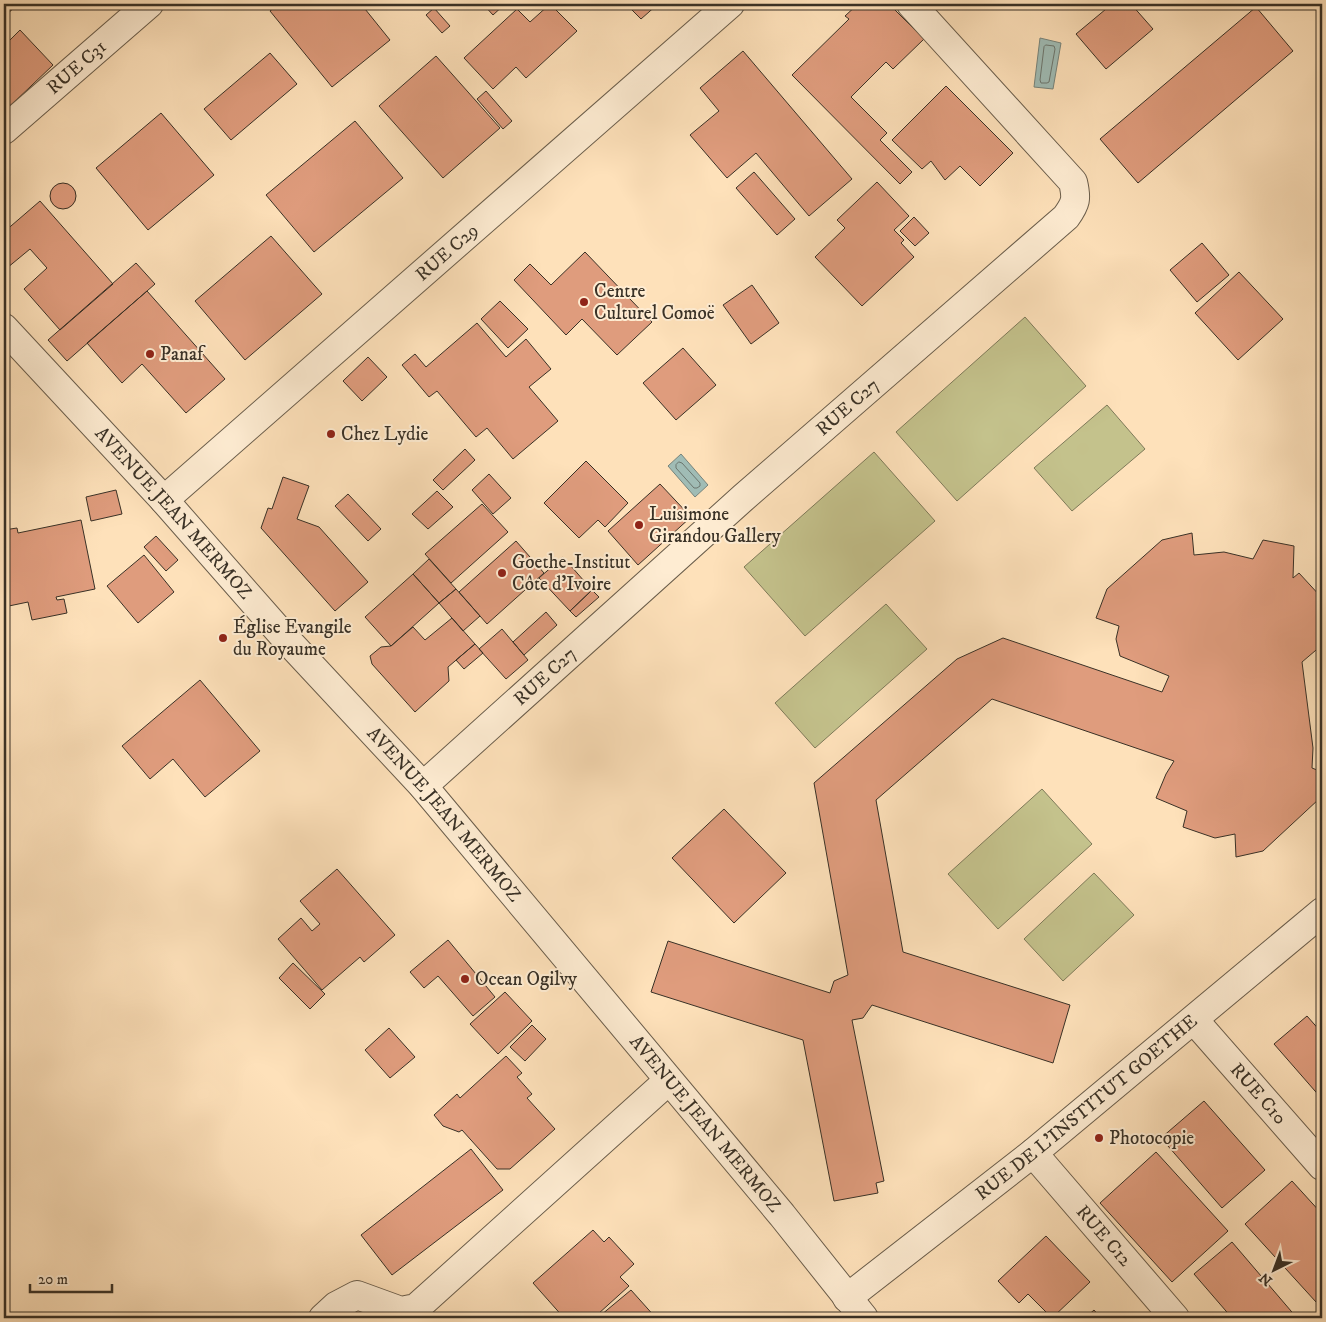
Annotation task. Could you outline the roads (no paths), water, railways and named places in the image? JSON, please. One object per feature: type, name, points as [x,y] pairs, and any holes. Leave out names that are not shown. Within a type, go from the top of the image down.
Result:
[{"type":"street","name":"RUE C31","points":[[4,130],[149,4]]},
{"type":"street","name":"RUE C29","points":[[164,500],[730,4]]},
{"type":"street","name":"RUE C27","points":[[423,786],[744,497],[1066,217],[1072,208],[1076,194],[1073,182],[911,4]]},
{"type":"street","name":"AVENUE JEAN MERMOZ","points":[[4,328],[164,500],[287,640],[423,786],[782,1215],[864,1318]]},
{"type":"street","name":"RUE DE L'INSTITUT GOETHE","points":[[847,1298],[1033,1153],[1322,912]]},
{"type":"street","name":"RUE C10","points":[[1194,1020],[1322,1166]]},
{"type":"street","points":[[322,1318],[336,1306],[357,1295],[401,1311],[416,1308],[668,1081]]},
{"type":"street","name":"RUE C12","points":[[1033,1153],[1176,1318]]},
{"type":"water","points":[[1040,38],[1061,43],[1053,89],[1034,87]]},
{"type":"water","points":[[681,454],[708,485],[695,497],[668,466]]},
{"type":"place","name":"Centre Culturel Comoë","points":[[584,302]]},
{"type":"place","name":"Panaf","points":[[150,354]]},
{"type":"place","name":"Chez Lydie","points":[[331,434]]},
{"type":"place","name":"Luisimone Girandou Gallery","points":[[639,525]]},
{"type":"place","name":"Goethe-Institut Côte d’Ivoire","points":[[502,573]]},
{"type":"place","name":"Église Evangile du Royaume","points":[[223,638]]},
{"type":"place","name":"Ocean Ogilvy","points":[[465,979]]},
{"type":"place","name":"Photocopie","points":[[1099,1138]]}]
